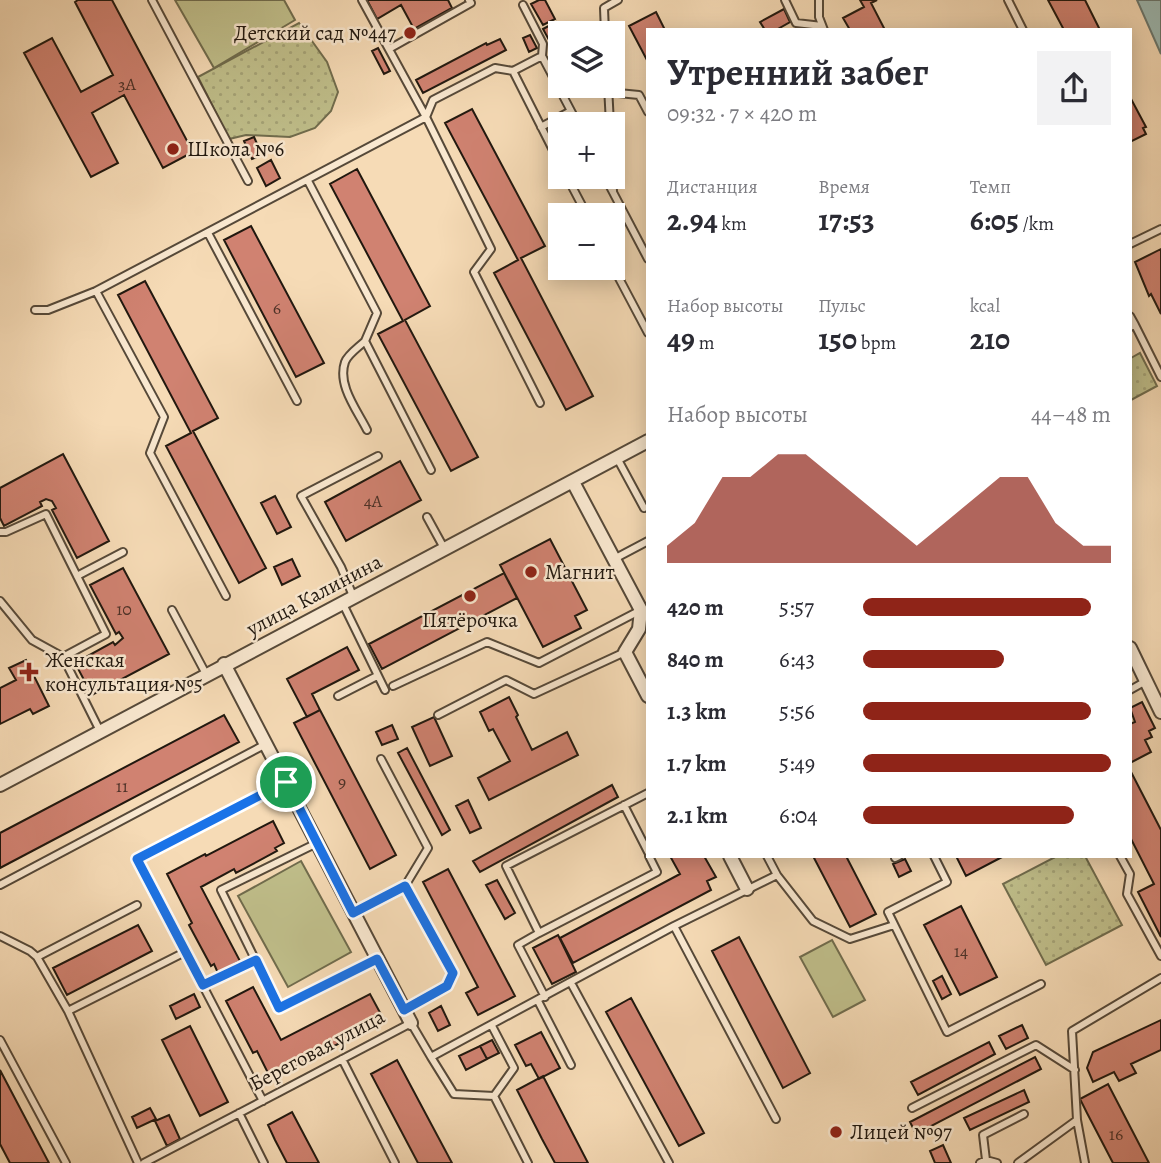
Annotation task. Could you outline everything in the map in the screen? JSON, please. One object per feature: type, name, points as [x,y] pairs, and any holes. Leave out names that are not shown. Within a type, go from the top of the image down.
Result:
[{"type":"street","name":"улица Калинина","points":[[0,785],[646,442]]},
{"type":"street","points":[[573,482],[641,610],[643,627],[625,652],[646,692]]},
{"type":"street","points":[[1132,652],[1161,712]]},
{"type":"street","name":"Береговая улица","points":[[224,664],[411,1023]]},
{"type":"street","points":[[731,858],[747,889]]},
{"type":"lane","points":[[152,0],[248,181]]},
{"type":"lane","points":[[362,0],[426,117],[491,249],[474,272],[540,403]]},
{"type":"lane","points":[[389,49],[471,4],[469,0]]},
{"type":"lane","points":[[605,21],[604,8],[618,0]]},
{"type":"lane","points":[[785,0],[796,23],[823,28]]},
{"type":"lane","points":[[819,0],[819,17],[823,28]]},
{"type":"lane","points":[[1008,0],[1022,28]]},
{"type":"lane","points":[[523,5],[542,44],[542,55],[571,111],[541,127]]},
{"type":"lane","points":[[35,310],[48,310],[96,291],[426,117],[433,100],[474,78],[495,68],[513,71],[542,55]]},
{"type":"lane","points":[[513,71],[548,141]]},
{"type":"lane","points":[[625,92],[639,95],[646,108]]},
{"type":"lane","points":[[307,181],[377,313],[365,341],[346,359],[343,378],[346,390],[367,430]]},
{"type":"lane","points":[[611,189],[646,255]]},
{"type":"lane","points":[[613,189],[613,194]]},
{"type":"lane","points":[[1132,243],[1161,229]]},
{"type":"lane","points":[[208,233],[297,401]]},
{"type":"lane","points":[[620,280],[646,329]]},
{"type":"lane","points":[[96,291],[164,417],[150,453],[226,596]]},
{"type":"lane","points":[[1133,326],[1161,377]]},
{"type":"lane","points":[[365,341],[431,470]]},
{"type":"lane","points":[[378,456],[302,496],[341,568],[347,599],[385,690]]},
{"type":"lane","points":[[617,458],[644,508]]},
{"type":"lane","points":[[0,532],[6,533],[46,514],[106,634],[63,657]]},
{"type":"lane","points":[[427,517],[444,548]]},
{"type":"lane","points":[[614,559],[646,542]]},
{"type":"lane","points":[[77,576],[123,552]]},
{"type":"lane","points":[[0,601],[32,640],[63,657],[100,731]]},
{"type":"lane","points":[[172,610],[206,674]]},
{"type":"lane","points":[[393,686],[487,642],[539,663],[641,610]]},
{"type":"lane","points":[[0,617],[8,613]]},
{"type":"lane","points":[[438,715],[506,680],[534,694],[625,652]]},
{"type":"lane","points":[[338,696],[377,676]]},
{"type":"lane","points":[[1132,689],[1146,681]]},
{"type":"lane","points":[[0,885],[266,744]]},
{"type":"lane","points":[[353,913],[405,886],[428,848],[381,759]]},
{"type":"lane","points":[[263,1101],[137,859],[286,782]]},
{"type":"lane","points":[[539,933],[506,866],[646,794]]},
{"type":"lane","points":[[624,805],[646,850]]},
{"type":"lane","points":[[317,843],[221,890],[279,1008],[377,959]]},
{"type":"lane","points":[[545,997],[518,945],[657,872],[650,858]]},
{"type":"lane","points":[[768,858],[777,875],[813,921],[850,939],[894,925]]},
{"type":"lane","points":[[935,858],[947,882],[888,912],[947,1032],[1041,984]]},
{"type":"lane","points":[[1121,858],[1130,874],[1126,894],[1161,956]]},
{"type":"lane","points":[[431,1057],[674,926],[777,875]]},
{"type":"lane","points":[[404,1010],[447,986],[453,973],[405,886]]},
{"type":"lane","points":[[37,957],[137,905]]},
{"type":"lane","points":[[674,926],[776,1119]]},
{"type":"lane","points":[[0,936],[37,957],[68,1011],[138,1163]]},
{"type":"lane","points":[[68,1011],[186,951]]},
{"type":"lane","points":[[203,985],[256,960]]},
{"type":"lane","points":[[1085,1163],[1077,1120],[1072,1031],[1161,978]]},
{"type":"lane","points":[[571,983],[669,1163]]},
{"type":"lane","points":[[538,1001],[571,1065]]},
{"type":"lane","points":[[411,1023],[454,1094],[494,1096]]},
{"type":"lane","name":"Береговая улица","points":[[144,1163],[411,1023]]},
{"type":"lane","points":[[492,1026],[514,1068],[494,1096]]},
{"type":"lane","points":[[0,1040],[66,1163]]},
{"type":"lane","points":[[912,1108],[1036,1045],[1075,1070]]},
{"type":"lane","points":[[342,1059],[395,1163]]},
{"type":"lane","points":[[494,1096],[528,1163]]},
{"type":"lane","points":[[239,1114],[264,1163]]},
{"type":"lane","points":[[997,1163],[983,1162],[983,1135],[1024,1114]]},
{"type":"lane","points":[[1018,1163],[1077,1120]]},
{"type":"shaded area","points":[[175,0],[284,0],[295,20],[214,68]]},
{"type":"shaded area","points":[[299,23],[327,62],[338,92],[331,111],[315,128],[290,137],[246,135],[229,139],[198,77]]},
{"type":"shaded area","points":[[1140,353],[1157,386],[1132,399],[1132,357]]},
{"type":"shaded area","points":[[1053,858],[1086,858],[1122,925],[1046,965],[1003,884]]},
{"type":"shaded area","points":[[301,861],[351,952],[288,987],[238,896]]},
{"type":"shaded area","points":[[832,940],[865,1000],[833,1017],[800,957]]},
{"type":"water","points":[[1137,0],[1161,0],[1161,54]]},
{"type":"building","points":[[112,0],[193,152],[163,168],[124,95],[92,113],[118,163],[91,177],[24,53],[52,38],[81,92],[113,75],[75,2]]},
{"type":"building","points":[[367,0],[448,0],[452,8],[414,29],[401,5],[377,19]]},
{"type":"building","points":[[545,0],[555,19],[543,25],[531,4]]},
{"type":"building","points":[[860,0],[877,0],[871,3],[884,28],[849,28],[843,18],[864,7]]},
{"type":"building","points":[[1048,0],[1085,0],[1099,28],[1063,28]]},
{"type":"building","points":[[784,9],[790,22],[780,28],[764,28],[760,22]]},
{"type":"building","points":[[656,12],[664,28],[646,28],[646,58],[629,26]]},
{"type":"building","points":[[530,35],[537,48],[529,52],[523,38]]},
{"type":"building","points":[[500,39],[506,50],[423,93],[416,80],[486,43],[487,45]]},
{"type":"building","points":[[378,48],[390,71],[384,74],[372,51]]},
{"type":"building","points":[[1132,101],[1146,127],[1143,128],[1146,134],[1132,141]]},
{"type":"building","points":[[472,109],[545,246],[521,258],[593,396],[566,410],[494,273],[518,260],[445,123]]},
{"type":"building","points":[[254,137],[262,155],[252,159],[244,141]]},
{"type":"building","points":[[271,160],[280,178],[266,186],[257,168]]},
{"type":"building","points":[[357,169],[430,306],[405,320],[478,457],[451,471],[378,334],[403,321],[330,184]]},
{"type":"building","points":[[251,226],[324,363],[296,377],[224,240]]},
{"type":"building","points":[[1161,249],[1161,314],[1151,294],[1149,296],[1135,262]]},
{"type":"building","points":[[145,281],[218,418],[193,431],[266,568],[239,583],[166,446],[191,433],[118,295]]},
{"type":"building","points":[[63,454],[109,541],[77,558],[52,510],[56,508],[52,501],[46,499],[40,502],[42,506],[4,526],[0,518],[0,488]]},
{"type":"building","points":[[400,461],[421,500],[346,541],[325,502]]},
{"type":"building","points":[[275,496],[291,527],[277,534],[261,503]]},
{"type":"building","points":[[550,539],[587,610],[575,616],[581,628],[543,647],[500,565]]},
{"type":"building","points":[[292,559],[300,576],[282,585],[274,567]]},
{"type":"building","points":[[123,568],[169,654],[92,695],[75,663],[113,642],[115,645],[123,638],[119,632],[116,634],[90,585]]},
{"type":"building","points":[[504,573],[517,598],[382,669],[369,644]]},
{"type":"building","points":[[347,647],[359,670],[312,694],[320,710],[307,717],[287,679]]},
{"type":"building","points":[[26,660],[49,706],[33,714],[30,709],[0,724],[0,688],[16,680],[9,668]]},
{"type":"building","points":[[509,697],[532,750],[567,732],[578,755],[489,800],[478,778],[510,761],[493,729],[489,731],[480,712]]},
{"type":"building","points":[[1142,702],[1155,728],[1149,731],[1152,737],[1145,740],[1151,752],[1132,762],[1132,723],[1135,722],[1132,707]]},
{"type":"building","points":[[320,710],[396,855],[370,869],[294,723]]},
{"type":"building","points":[[224,715],[239,742],[0,868],[0,833]]},
{"type":"building","points":[[434,717],[452,756],[430,766],[412,727]]},
{"type":"building","points":[[392,725],[398,739],[382,745],[376,732]]},
{"type":"building","points":[[407,748],[450,830],[442,835],[398,753]]},
{"type":"building","points":[[1132,774],[1161,830],[1161,937],[1138,892],[1154,884],[1132,841]]},
{"type":"building","points":[[612,785],[618,797],[480,872],[473,861]]},
{"type":"building","points":[[468,800],[481,828],[470,833],[456,806]]},
{"type":"building","points":[[273,821],[284,843],[275,848],[277,851],[236,873],[234,869],[201,887],[240,961],[218,973],[214,964],[211,966],[189,925],[192,923],[167,874]]},
{"type":"building","points":[[671,858],[705,858],[716,877],[707,881],[711,890],[573,963],[560,938],[680,874]]},
{"type":"building","points":[[814,858],[847,858],[876,914],[850,927]]},
{"type":"building","points":[[957,858],[1000,858],[966,876]]},
{"type":"building","points":[[905,859],[911,871],[899,877],[893,864]]},
{"type":"building","points":[[448,869],[515,996],[478,1015],[466,993],[478,987],[423,882]]},
{"type":"building","points":[[497,880],[515,913],[505,919],[486,885]]},
{"type":"building","points":[[961,906],[997,977],[960,995],[924,925]]},
{"type":"building","points":[[138,925],[152,951],[67,995],[53,968]]},
{"type":"building","points":[[558,935],[576,972],[552,984],[533,948]]},
{"type":"building","points":[[739,937],[810,1073],[783,1088],[712,951]]},
{"type":"building","points":[[942,976],[951,994],[942,999],[933,981]]},
{"type":"building","points":[[253,987],[281,1040],[370,994],[384,1020],[271,1079],[257,1051],[253,1053],[226,1001]]},
{"type":"building","points":[[194,994],[200,1007],[176,1019],[170,1006]]},
{"type":"building","points":[[631,998],[704,1133],[679,1146],[606,1012]]},
{"type":"building","points":[[441,1006],[450,1025],[438,1031],[429,1013]]},
{"type":"building","points":[[1161,1020],[1161,1050],[1131,1064],[1136,1073],[1119,1081],[1114,1072],[1093,1082],[1087,1068],[1093,1052]]},
{"type":"building","points":[[1022,1025],[1028,1038],[1006,1049],[999,1036]]},
{"type":"building","points":[[190,1026],[228,1102],[200,1116],[162,1040]]},
{"type":"building","points":[[541,1032],[560,1068],[539,1079],[531,1064],[526,1066],[515,1045]]},
{"type":"building","points":[[492,1040],[499,1053],[487,1059],[480,1046]]},
{"type":"building","points":[[989,1042],[995,1054],[918,1095],[911,1082]]},
{"type":"building","points":[[480,1046],[487,1059],[466,1070],[459,1056]]},
{"type":"building","points":[[1035,1057],[1041,1069],[916,1134],[910,1122]]},
{"type":"building","points":[[397,1060],[452,1163],[418,1163],[371,1074]]},
{"type":"building","points":[[0,1070],[49,1163],[10,1163],[0,1144]]},
{"type":"building","points":[[543,1076],[588,1163],[555,1163],[542,1139],[517,1090]]},
{"type":"building","points":[[1108,1084],[1149,1163],[1113,1163],[1087,1113],[1080,1099]]},
{"type":"building","points":[[1024,1090],[1029,1102],[970,1130],[964,1118]]},
{"type":"building","points":[[150,1108],[156,1119],[137,1128],[132,1117]]},
{"type":"building","points":[[292,1112],[319,1163],[287,1163],[268,1125]]},
{"type":"building","points":[[169,1115],[180,1139],[167,1146],[155,1121]]},
{"type":"building","points":[[943,1145],[951,1163],[935,1163],[930,1151]]},
{"type":"place","name":"Детский сад №447","points":[[410,33]]},
{"type":"place","name":"Школа №6","points":[[173,149]]},
{"type":"place","name":"Магнит","points":[[531,572]]},
{"type":"place","name":"Пятёрочка","points":[[470,596]]},
{"type":"place","name":"Женская консультация №5","points":[[29,672]]},
{"type":"place","name":"Лицей №97","points":[[836,1132]]},
{"type":"route","points":[[286,782],[353,913],[405,886],[453,973],[447,986],[404,1010],[377,959],[279,1008],[256,960],[203,985],[137,859],[286,782]]}]
